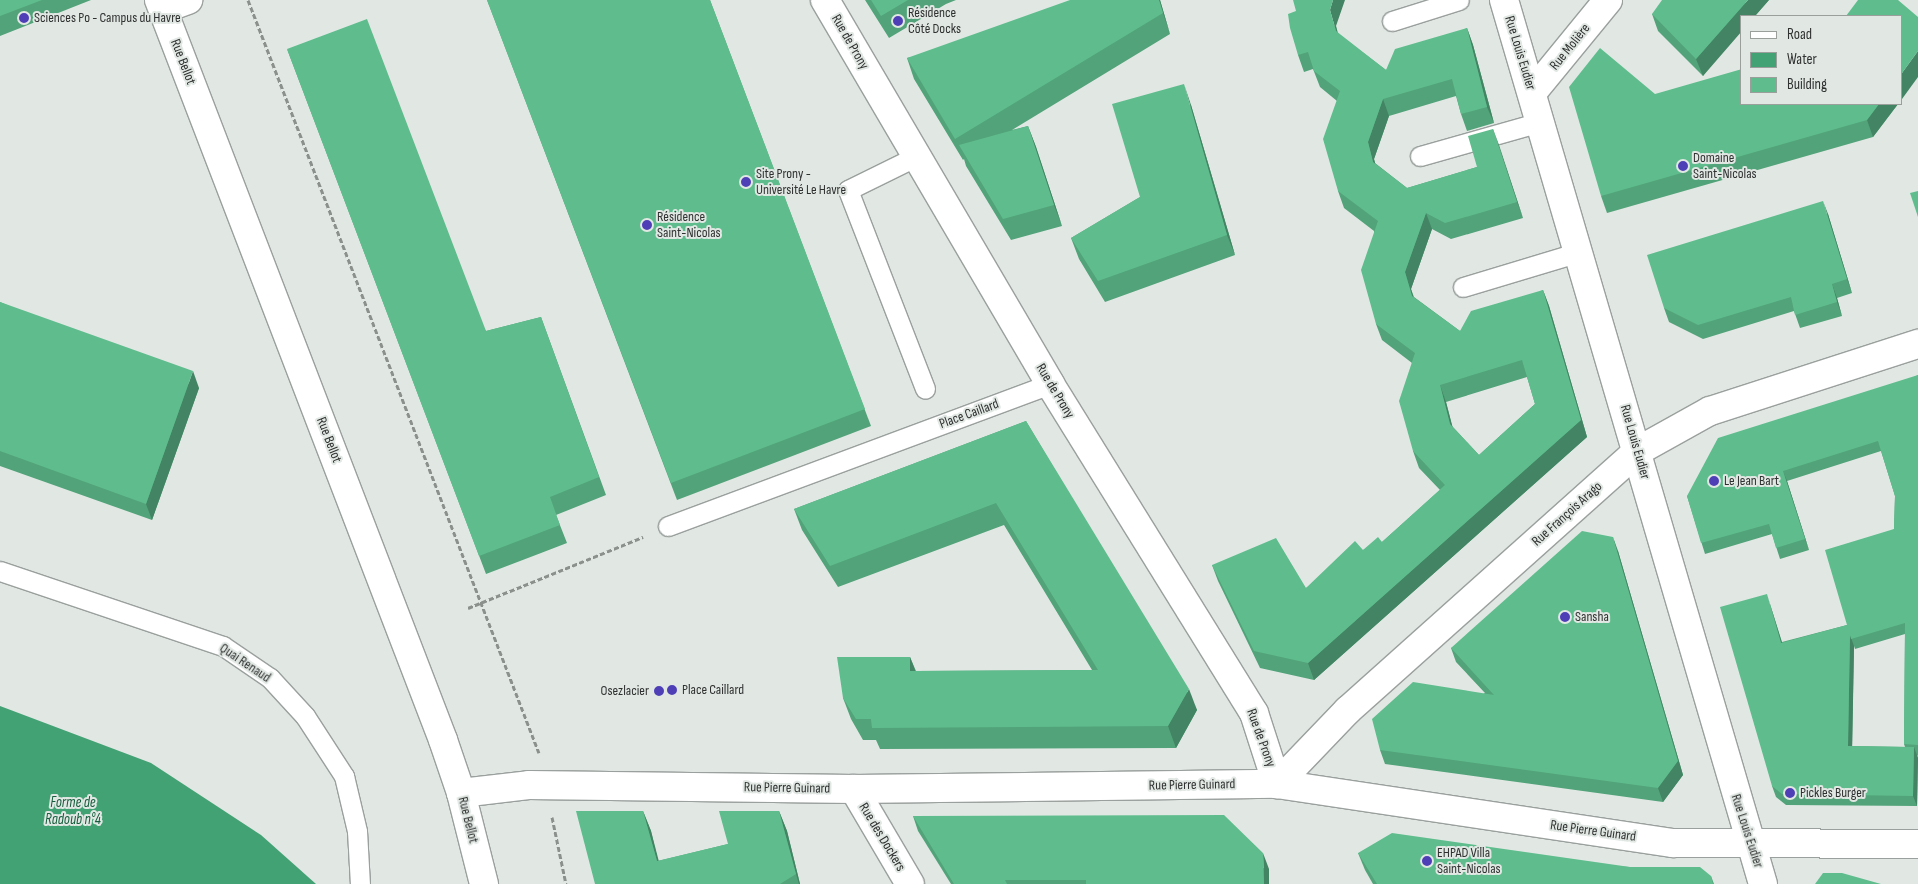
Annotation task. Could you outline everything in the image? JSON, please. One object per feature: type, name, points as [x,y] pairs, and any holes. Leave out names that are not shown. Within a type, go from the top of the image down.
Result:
[{"type":"street","name":"Rue de Prony","points":[[825,0],[1050,384],[1254,713],[1277,784]]},
{"type":"street","name":"Rue Louis Eudier","points":[[1504,0],[1753,842],[1763,884]]},
{"type":"street","name":"Rue Molière","points":[[1532,93],[1608,0]]},
{"type":"street","name":"Rue Bellot","points":[[170,3],[462,793],[484,884]]},
{"type":"street","name":"Rue François Arago","points":[[1277,784],[1348,710],[1638,451],[1710,411],[1918,344]]},
{"type":"street","name":"Rue Pierre Guinard","points":[[462,793],[529,786],[854,789],[1277,784],[1673,843],[1918,844]]},
{"type":"street","name":"Rue des Dockers","points":[[854,789],[910,884]]},
{"type":"lane","points":[[1392,21],[1459,0]]},
{"type":"lane","points":[[1420,156],[1540,122]]},
{"type":"lane","points":[[917,156],[848,190],[925,390]]},
{"type":"lane","points":[[1463,286],[1579,252]]},
{"type":"lane","name":"Place Caillard","points":[[668,526],[1050,384]]},
{"type":"lane","name":"Quai Renaud","points":[[0,571],[223,646],[270,678],[305,716],[344,776],[357,832],[360,884]]},
{"type":"path","points":[[248,0],[483,601],[525,714]]},
{"type":"path","points":[[468,608],[668,526]]},
{"type":"water","name":"Forme de Radoub n°4","points":[[0,706],[151,763],[261,835],[316,884],[0,884]]},
{"type":"building","points":[[0,0],[42,0],[0,16]]},
{"type":"building","name":"Résidence Saint-Nicolas","points":[[487,0],[710,0],[865,409],[671,483]]},
{"type":"building","points":[[871,0],[908,0],[881,16]]},
{"type":"building","points":[[1070,0],[1159,0],[1163,13],[955,139],[907,58]]},
{"type":"building","points":[[1293,0],[1333,0],[1330,10],[1336,31],[1386,70],[1395,49],[1467,28],[1487,107],[1461,114],[1452,79],[1383,99],[1368,142],[1373,162],[1407,188],[1477,167],[1468,136],[1493,129],[1517,202],[1445,223],[1426,213],[1405,272],[1412,296],[1460,331],[1471,311],[1543,290],[1581,420],[1308,663],[1254,651],[1212,565],[1276,538],[1306,588],[1355,541],[1363,550],[1378,537],[1382,542],[1445,485],[1413,451],[1399,401],[1415,353],[1376,324],[1361,270],[1378,221],[1338,191],[1323,139],[1340,91],[1314,71],[1308,52],[1298,55],[1288,14],[1296,11]],"holes":[[[1522,360],[1535,404],[1479,455],[1450,424],[1440,385]]]},
{"type":"building","points":[[1662,0],[1748,0],[1696,59],[1652,14]]},
{"type":"building","points":[[1858,0],[1898,0],[1918,17],[1918,51],[1903,72],[1903,15],[1847,15]]},
{"type":"building","points":[[367,19],[486,331],[541,317],[599,477],[550,497],[560,525],[479,556],[287,49]]},
{"type":"building","name":"Domaine Saint-Nicolas","points":[[1600,48],[1655,94],[1740,70],[1740,105],[1878,105],[1867,120],[1601,196],[1569,87]]},
{"type":"building","points":[[1184,84],[1227,235],[1098,281],[1071,238],[1140,197],[1112,104]]},
{"type":"building","points":[[1028,126],[1054,205],[1003,219],[959,145]]},
{"type":"building","points":[[1918,191],[1918,217],[1910,193]]},
{"type":"building","points":[[1823,201],[1847,279],[1832,284],[1837,302],[1795,315],[1791,297],[1698,325],[1664,308],[1647,255]]},
{"type":"building","points":[[0,302],[193,371],[146,504],[0,451]]},
{"type":"building","points":[[1918,375],[1918,745],[1904,744],[1905,623],[1851,639],[1850,635],[1848,746],[1914,747],[1913,796],[1782,794],[1772,786],[1720,607],[1767,594],[1781,643],[1847,625],[1825,550],[1894,529],[1895,496],[1878,441],[1783,471],[1805,539],[1776,548],[1769,524],[1701,543],[1687,496],[1718,438]]},
{"type":"building","points":[[1026,421],[1189,689],[1168,726],[872,728],[871,719],[856,719],[843,698],[837,657],[910,657],[910,671],[1098,670],[996,503],[830,566],[794,509]]},
{"type":"building","points":[[1582,531],[1613,537],[1678,761],[1658,788],[1380,750],[1372,719],[1413,682],[1494,695],[1451,648]]},
{"type":"building","points":[[576,811],[643,811],[657,861],[728,844],[719,811],[779,811],[796,874],[780,884],[595,884]]},
{"type":"building","points":[[1224,815],[1263,853],[1264,884],[1086,884],[1086,880],[1005,880],[1007,884],[954,884],[913,816]]},
{"type":"building","points":[[1392,833],[1630,867],[1700,867],[1711,876],[1713,884],[1377,884],[1358,853]]},
{"type":"building","points":[[1823,873],[1842,873],[1881,884],[1815,884]]},
{"type":"place","name":"Sciences Po - Campus du Havre","points":[[24,18]]},
{"type":"place","name":"Résidence Côté Docks","points":[[898,21]]},
{"type":"place","name":"Domaine Saint-Nicolas","points":[[1683,166]]},
{"type":"place","name":"Site Prony - Université Le Havre","points":[[746,182]]},
{"type":"place","name":"Résidence Saint-Nicolas","points":[[647,225]]},
{"type":"place","name":"Le Jean Bart","points":[[1714,481]]},
{"type":"place","name":"Sansha","points":[[1565,617]]},
{"type":"place","name":"Place Caillard","points":[[672,690]]},
{"type":"place","name":"Osezlacier","points":[[659,691]]},
{"type":"place","name":"Pickles Burger","points":[[1790,793]]},
{"type":"place","name":"EHPAD Villa Saint-Nicolas","points":[[1427,861]]}]
